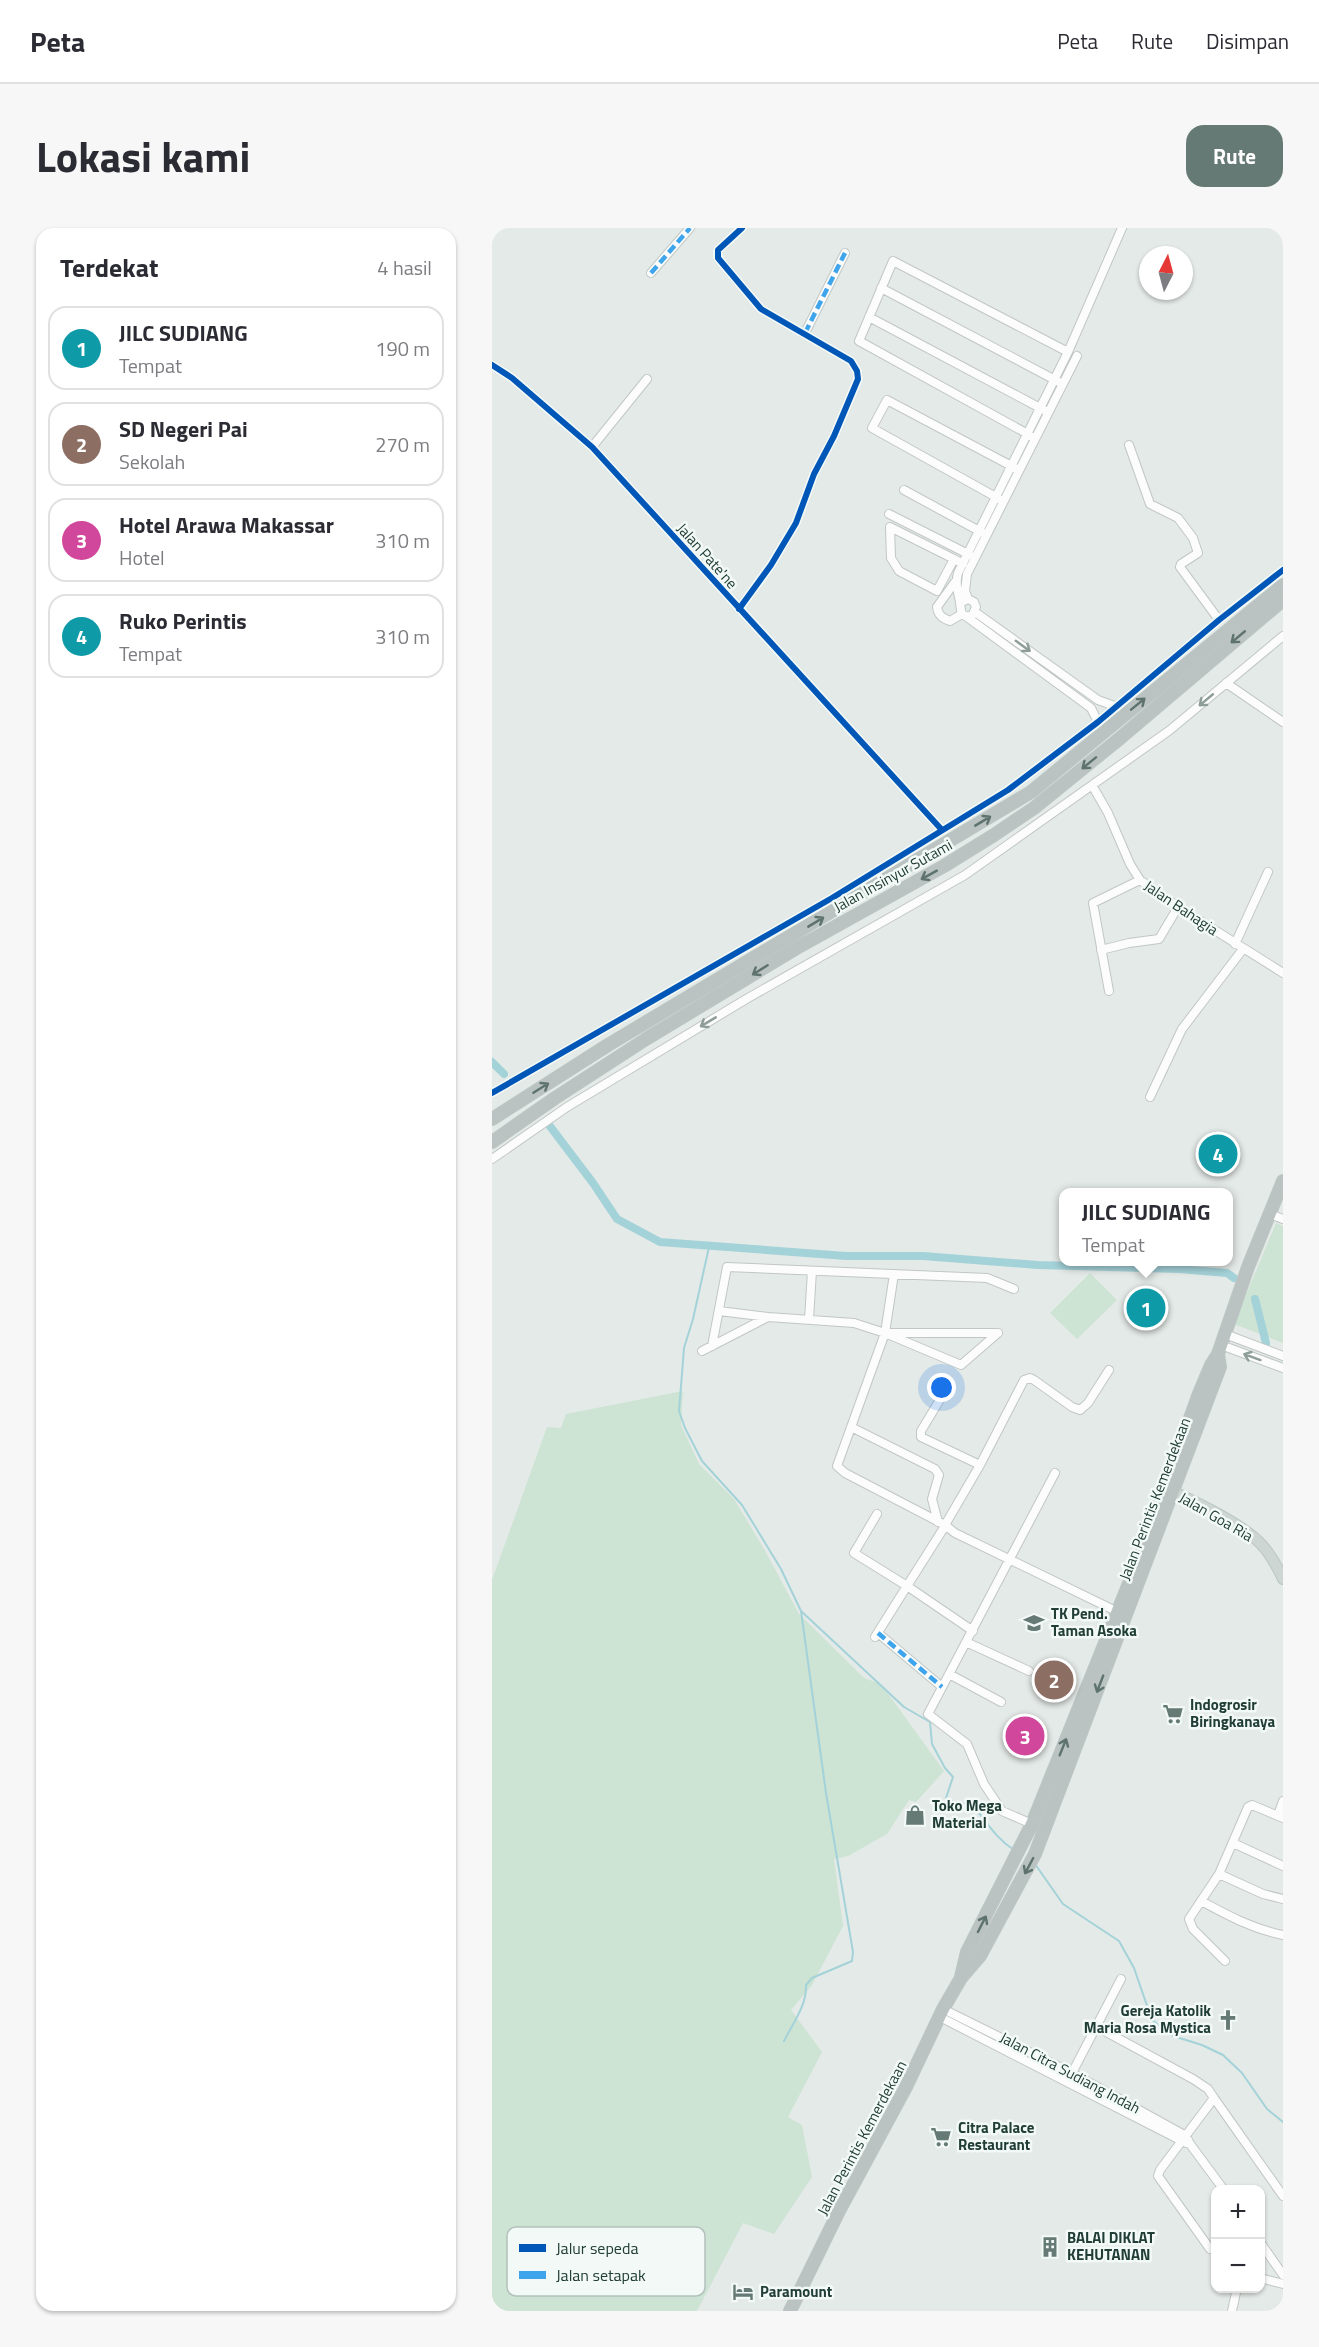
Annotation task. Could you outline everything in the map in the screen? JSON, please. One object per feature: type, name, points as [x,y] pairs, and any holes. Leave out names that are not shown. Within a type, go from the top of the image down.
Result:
[{"type":"highway","name":"Jalan Insinyur Sutami","points":[[492,1119],[608,1046],[1031,792],[1283,585]]},
{"type":"highway","name":"Jalan Insinyur Sutami","points":[[492,1142],[646,1039],[795,949],[944,866],[994,835],[1077,773],[1283,600]]},
{"type":"highway","name":"Jalan Perintis Kemerdekaan","points":[[790,2311],[942,2013],[961,1978],[980,1956],[1035,1854],[1169,1490],[1198,1396],[1221,1344],[1248,1267],[1283,1181]]},
{"type":"highway","name":"Jalan Perintis Kemerdekaan","points":[[961,1978],[967,1952],[1032,1824],[1169,1490]]},
{"type":"main road","name":"Jalan Goa Ria","points":[[1169,1490],[1242,1529],[1262,1544],[1279,1562],[1283,1579]]},
{"type":"street","points":[[651,273],[690,228]]},
{"type":"street","points":[[739,609],[771,565],[796,523],[814,474],[834,436],[858,381],[857,371],[851,361],[761,309],[718,258],[718,250],[742,228]]},
{"type":"street","points":[[1117,707],[1098,700],[959,610],[964,601],[971,556],[1072,354],[1122,228]]},
{"type":"street","points":[[805,333],[845,253]]},
{"type":"street","points":[[1031,436],[859,341],[893,261],[1072,354]]},
{"type":"street","points":[[881,288],[1059,382]]},
{"type":"street","points":[[869,317],[1044,410]]},
{"type":"street","name":"Jalan Pate'ne","points":[[492,364],[512,378],[592,447],[942,830]]},
{"type":"street","points":[[592,447],[646,379]]},
{"type":"street","points":[[999,499],[872,428],[887,400],[1015,468]]},
{"type":"street","points":[[1129,445],[1150,504],[1178,518],[1196,543],[1198,553],[1180,567],[1220,620]]},
{"type":"street","points":[[904,490],[983,533]]},
{"type":"street","points":[[889,514],[971,556]]},
{"type":"street","points":[[954,559],[937,591],[899,571],[891,558],[890,527],[954,559],[963,564]]},
{"type":"street","points":[[964,601],[974,602],[968,614],[950,621],[938,613],[937,607],[956,580],[963,564],[971,556]]},
{"type":"street","points":[[492,1093],[832,898],[930,840],[942,830],[1008,790],[1117,707],[1283,570]]},
{"type":"street","points":[[956,580],[964,601]]},
{"type":"street","points":[[968,614],[1091,708],[1098,722]]},
{"type":"street","points":[[492,1159],[567,1107],[748,998],[965,875],[1170,730],[1283,636]]},
{"type":"street","points":[[1226,683],[1283,722]]},
{"type":"street","points":[[1091,708],[1095,707],[1098,700]]},
{"type":"street","name":"Jalan Bahagia","points":[[1092,785],[1140,880],[1239,947],[1283,973]]},
{"type":"street","points":[[1150,1097],[1182,1029],[1239,947],[1268,872]]},
{"type":"street","points":[[1109,991],[1093,907],[1094,902],[1140,880]]},
{"type":"street","points":[[1101,950],[1159,939],[1178,907]]},
{"type":"street","points":[[1270,1214],[1283,1219]]},
{"type":"street","points":[[712,1346],[728,1267],[987,1278],[1014,1289]]},
{"type":"street","points":[[809,1319],[812,1271]]},
{"type":"street","points":[[894,1274],[885,1333],[838,1462],[839,1470],[1009,1559],[1118,1612]]},
{"type":"street","points":[[719,1311],[854,1323],[885,1333],[961,1365],[998,1333],[885,1333]]},
{"type":"street","points":[[702,1351],[768,1317]]},
{"type":"street","points":[[1221,1344],[1283,1356]]},
{"type":"street","points":[[1221,1344],[1283,1368]]},
{"type":"street","points":[[942,1687],[876,1635],[980,1466],[1024,1380],[1030,1378],[1034,1380],[1072,1407],[1080,1410],[1088,1403],[1109,1370]]},
{"type":"street","points":[[947,1388],[921,1431],[921,1437],[980,1466]]},
{"type":"street","points":[[850,1427],[935,1469],[939,1474],[932,1499],[943,1524]]},
{"type":"street","points":[[1032,1824],[1000,1809],[984,1784],[967,1744],[928,1715],[1056,1473]]},
{"type":"street","points":[[877,1514],[854,1553],[908,1586],[973,1631]]},
{"type":"street","points":[[966,1642],[1029,1671]]},
{"type":"street","points":[[949,1674],[1001,1702]]},
{"type":"street","points":[[1225,1961],[1190,1924],[1190,1919],[1219,1874],[1250,1806],[1280,1817],[1283,1801]]},
{"type":"street","points":[[1233,1843],[1283,1866]]},
{"type":"street","points":[[1219,1874],[1263,1894],[1283,1899]]},
{"type":"street","points":[[1203,1902],[1259,1930],[1283,1935]]},
{"type":"street","points":[[1072,2073],[1121,1979]]},
{"type":"street","name":"Jalan Citra Sudiang Indah","points":[[942,2013],[1072,2073],[1112,2100]]},
{"type":"street","name":"Jalan Citra Sudiang Indah","points":[[942,2013],[1186,2140],[1220,2185]]},
{"type":"street","points":[[1097,2026],[1208,2089],[1283,2196]]},
{"type":"street","points":[[1210,2249],[1158,2176],[1214,2098]]},
{"type":"street","points":[[1265,2249],[1283,2275]]},
{"type":"street","points":[[1265,2279],[1283,2284]]},
{"type":"street","points":[[1232,2311],[1236,2293]]},
{"type":"green space","points":[[1276,1223],[1283,1226],[1283,1343],[1234,1324]]},
{"type":"green space","points":[[1090,1273],[1117,1300],[1077,1339],[1050,1313]]},
{"type":"green space","points":[[683,1391],[681,1425],[699,1464],[734,1499],[799,1614],[864,1678],[881,1684],[944,1771],[916,1802],[909,1800],[887,1834],[848,1856],[834,1859],[843,1926],[812,1985],[791,2010],[822,2052],[788,2117],[802,2125],[812,2177],[774,2234],[743,2223],[705,2296],[705,2227],[507,2227],[507,2296],[705,2296],[697,2311],[492,2311],[492,1580],[547,1427],[561,1428],[566,1414]]},
{"type":"waterway","points":[[492,1062],[504,1074]]},
{"type":"waterway","points":[[546,1121],[617,1219],[660,1242],[846,1256],[923,1256],[1059,1266]]},
{"type":"waterway","points":[[709,1247],[684,1348],[679,1411],[685,1428],[702,1461],[742,1505],[781,1569],[801,1611],[904,1707],[930,1722],[932,1744],[945,1768],[953,1777],[946,1798],[960,1805],[970,1802],[996,1834],[1014,1850]]},
{"type":"waterway","points":[[1073,1266],[1179,1269],[1227,1273],[1234,1278]]},
{"type":"waterway","points":[[1255,1299],[1266,1343]]},
{"type":"waterway","points":[[784,2041],[802,2007],[806,1985],[812,1978],[852,1961],[853,1952],[826,1793],[801,1611]]},
{"type":"waterway","points":[[1035,1864],[1063,1904],[1119,1941],[1134,1968],[1152,2020],[1173,2036],[1202,2045],[1223,2055],[1242,2073],[1267,2109],[1283,2122]]},
{"type":"marked path","points":[[651,273],[690,228]]},
{"type":"marked path","points":[[805,333],[845,253]]},
{"type":"marked path","points":[[878,1633],[942,1687]]},
{"type":"cycle path","points":[[739,609],[771,565],[796,523],[814,474],[834,436],[858,379],[857,371],[851,361],[761,309],[718,258],[718,250],[742,228]]},
{"type":"cycle path","points":[[492,365],[512,378],[592,447],[942,830]]},
{"type":"cycle path","points":[[492,1093],[832,898],[1008,790],[1098,722],[1219,620],[1283,570]]},
{"type":"place","name":"Ruko Perintis","points":[[1218,1154]]},
{"type":"place","name":"JILC SUDIANG","points":[[1146,1308]]},
{"type":"place","name":"TK Pend. Taman Asoka","points":[[1034,1623]]},
{"type":"place","name":"SD Negeri Pai","points":[[1054,1680]]},
{"type":"place","name":"Indogrosir Biringkanaya","points":[[1173,1714]]},
{"type":"place","name":"Hotel Arawa Makassar","points":[[1025,1736]]},
{"type":"place","name":"Toko Mega Material","points":[[915,1815]]},
{"type":"place","name":"Gereja Katolik Maria Rosa Mystica","points":[[1228,2020]]},
{"type":"place","name":"Citra Palace Restaurant","points":[[941,2137]]},
{"type":"place","name":"BALAI DIKLAT KEHUTANAN","points":[[1050,2247]]},
{"type":"place","name":"Paramount","points":[[743,2292]]}]
